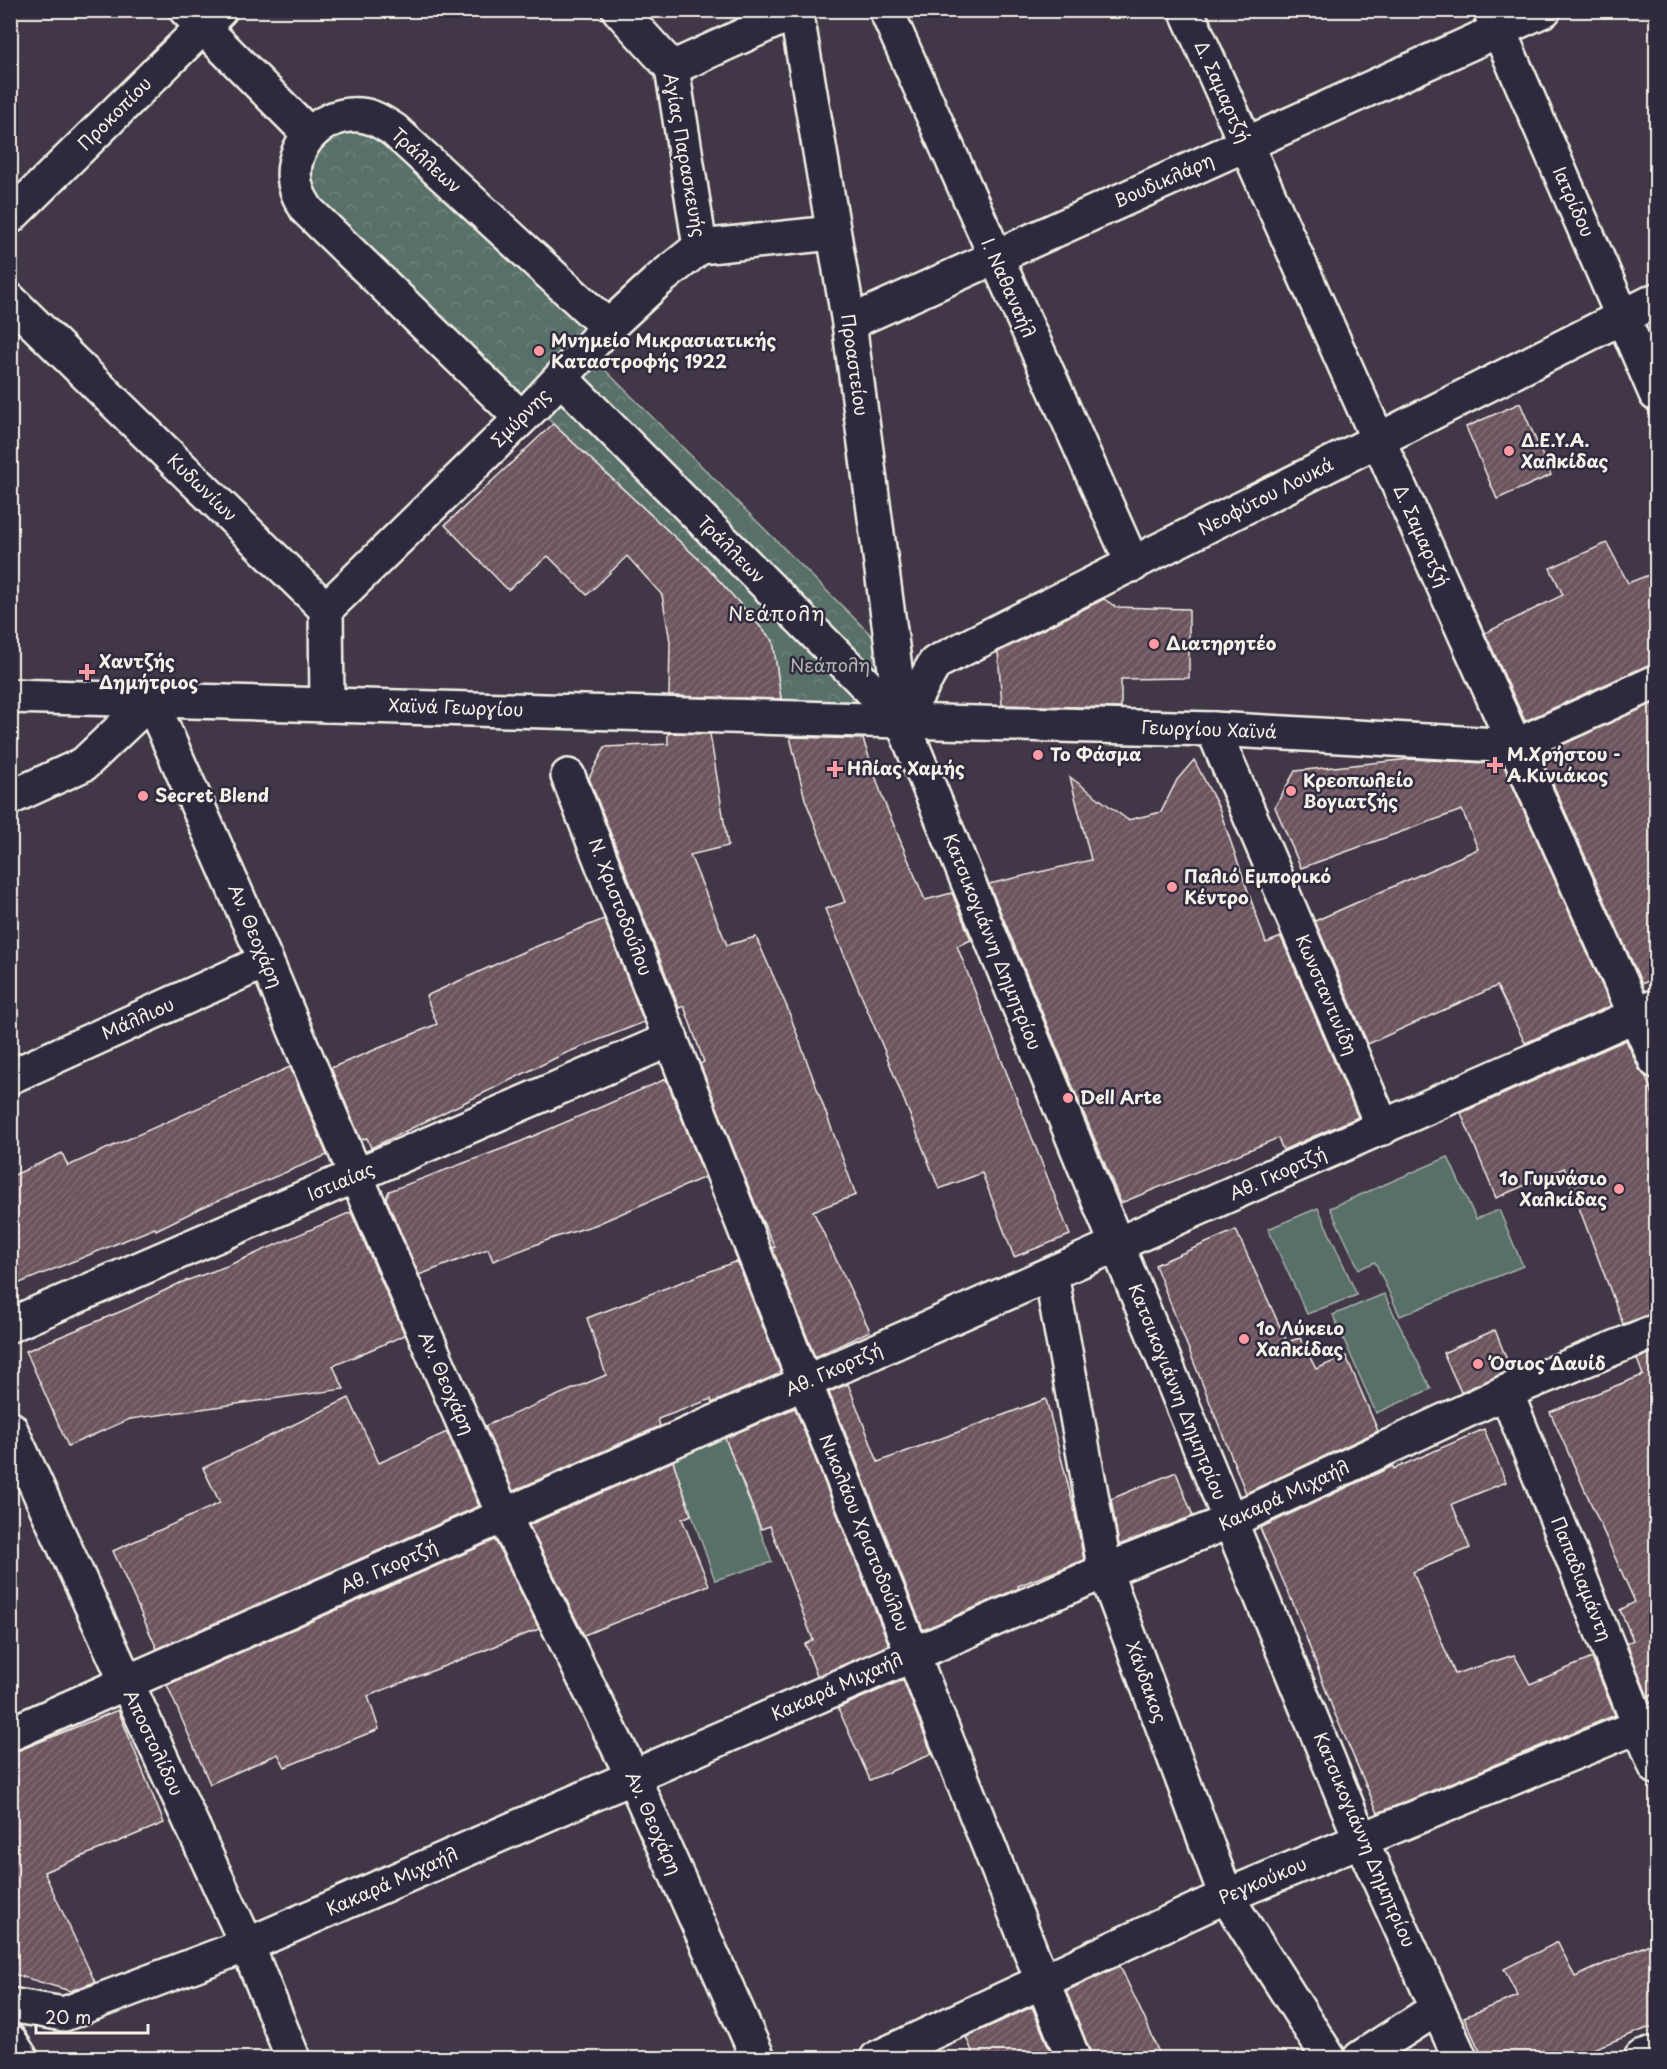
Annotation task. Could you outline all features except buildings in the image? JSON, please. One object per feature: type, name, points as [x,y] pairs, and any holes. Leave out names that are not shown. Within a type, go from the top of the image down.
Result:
[{"type":"street","name":"Αγίας Παρασκευής","points":[[619,10],[672,69],[700,247]]},
{"type":"street","name":"Ι. Ναθαναήλ","points":[[886,10],[1133,565]]},
{"type":"street","name":"Δ. Σαμαρτζή","points":[[1186,10],[1515,746],[1646,1011],[1656,1061]]},
{"type":"street","name":"Βουδικλάρη","points":[[849,323],[1246,145],[1494,21],[1544,10]]},
{"type":"street","points":[[672,69],[797,11]]},
{"type":"street","name":"Προαστείου","points":[[797,11],[832,233],[849,323],[902,721]]},
{"type":"street","points":[[203,16],[309,134],[298,151],[294,174],[297,192],[307,210],[521,418]]},
{"type":"street","name":"Προκοπίου","points":[[10,217],[203,16]]},
{"type":"street","name":"Ιατρίδου","points":[[1494,21],[1656,394]]},
{"type":"street","name":"Τράλλεων","points":[[309,134],[324,122],[341,116],[360,115],[378,120],[394,130],[608,327]]},
{"type":"street","points":[[700,247],[832,233]]},
{"type":"street","name":"Σμύρνης","points":[[326,609],[561,378],[608,327],[660,279],[700,247]]},
{"type":"street","name":"Κυδωνίων","points":[[10,300],[326,609]]},
{"type":"street","name":"Νεοφύτου Λουκά","points":[[902,721],[935,663],[1656,300]]},
{"type":"street","name":"Τράλλεων","points":[[561,378],[902,721]]},
{"type":"street","points":[[326,609],[327,705]]},
{"type":"street","points":[[1515,746],[1656,682]]},
{"type":"street","name":"Χαϊνά Γεωργίου","points":[[10,696],[902,721]]},
{"type":"street","points":[[10,798],[84,764],[151,700]]},
{"type":"street","name":"Αν. Θεοχάρη","points":[[151,700],[266,961],[356,1176],[504,1516],[633,1777],[758,2058]]},
{"type":"street","name":"Γεωργίου Χαϊνά","points":[[902,721],[1213,729],[1515,746]]},
{"type":"street","name":"Κατσικογιάννη Δημητρίου","points":[[902,721],[1361,1840],[1460,2058]]},
{"type":"street","name":"Κωνσταντινίδη","points":[[1213,729],[1383,1128]]},
{"type":"street","name":"Ν. Χριστοδούλου","points":[[568,776],[671,1039]]},
{"type":"street","name":"Μάλλιου","points":[[10,1077],[266,961]]},
{"type":"street","name":"Αθ. Γκορτζή","points":[[10,1734],[1646,1011]]},
{"type":"street","name":"Ιστιαίας","points":[[10,1325],[671,1039]]},
{"type":"street","name":"Νικολάου Χριστοδούλου","points":[[671,1039],[1073,2058]]},
{"type":"street","name":"Χάνδακος","points":[[1051,1274],[1105,1571],[1226,1896],[1329,2058]]},
{"type":"street","name":"Κακαρά Μιχαήλ","points":[[10,2005],[64,2014],[247,1946],[912,1654],[1105,1571],[1230,1521],[1506,1392],[1656,1331]]},
{"type":"street","name":"Παπαδιαμάντη","points":[[1506,1392],[1648,1723],[1656,1767]]},
{"type":"street","name":"Αποστολίδου","points":[[10,1428],[247,1946],[282,2055]]},
{"type":"street","name":"Ρεγκούκου","points":[[877,2058],[1226,1896],[1648,1723]]},
{"type":"street","points":[[1360,2058],[1436,2008]]},
{"type":"street","points":[[10,2041],[21,2058]]},
{"type":"street","points":[[1641,2058],[1656,2053]]},
{"type":"green space","points":[[360,115],[608,327],[587,352],[883,647],[902,721],[784,718],[773,641],[707,567],[534,406],[307,210],[298,151]]},
{"type":"green space","points":[[1448,1157],[1476,1219],[1499,1210],[1523,1266],[1400,1316],[1375,1262],[1359,1269],[1330,1208]]},
{"type":"green space","points":[[1318,1208],[1357,1295],[1307,1314],[1268,1229]]},
{"type":"green space","points":[[1384,1294],[1431,1389],[1376,1413],[1333,1315]]},
{"type":"green space","points":[[723,1432],[772,1562],[715,1580],[670,1453]]},
{"type":"place","name":"Μνημείο Μικρασιατικής Καταστροφής 1922","points":[[539,351]]},
{"type":"place","name":"Δ.Ε.Υ.Α. Χαλκίδας","points":[[1509,451]]},
{"type":"place","name":"Διατηρητέο","points":[[1154,644]]},
{"type":"place","name":"Χαντζής Δημήτριος","points":[[87,672]]},
{"type":"place","name":"Το Φάσμα","points":[[1038,755]]},
{"type":"place","name":"Μ.Χρήστου - Α.Κινιάκος","points":[[1495,765]]},
{"type":"place","name":"Ηλίας Χαμής","points":[[835,769]]},
{"type":"place","name":"Κρεοπωλείο Βογιατζής","points":[[1291,791]]},
{"type":"place","name":"Secret Blend","points":[[143,796]]},
{"type":"place","name":"Παλιό Εμπορικό Κέντρο","points":[[1172,887]]},
{"type":"place","name":"Dell Arte","points":[[1068,1098]]},
{"type":"place","name":"1ο Γυμνάσιο Χαλκίδας","points":[[1619,1189]]},
{"type":"place","name":"1ο Λύκειο Χαλκίδας","points":[[1244,1339]]},
{"type":"place","name":"Όσιος Δαυίδ","points":[[1478,1364]]},
{"type":"district","name":"Νεάπολη","points":[[777,614]]}]
